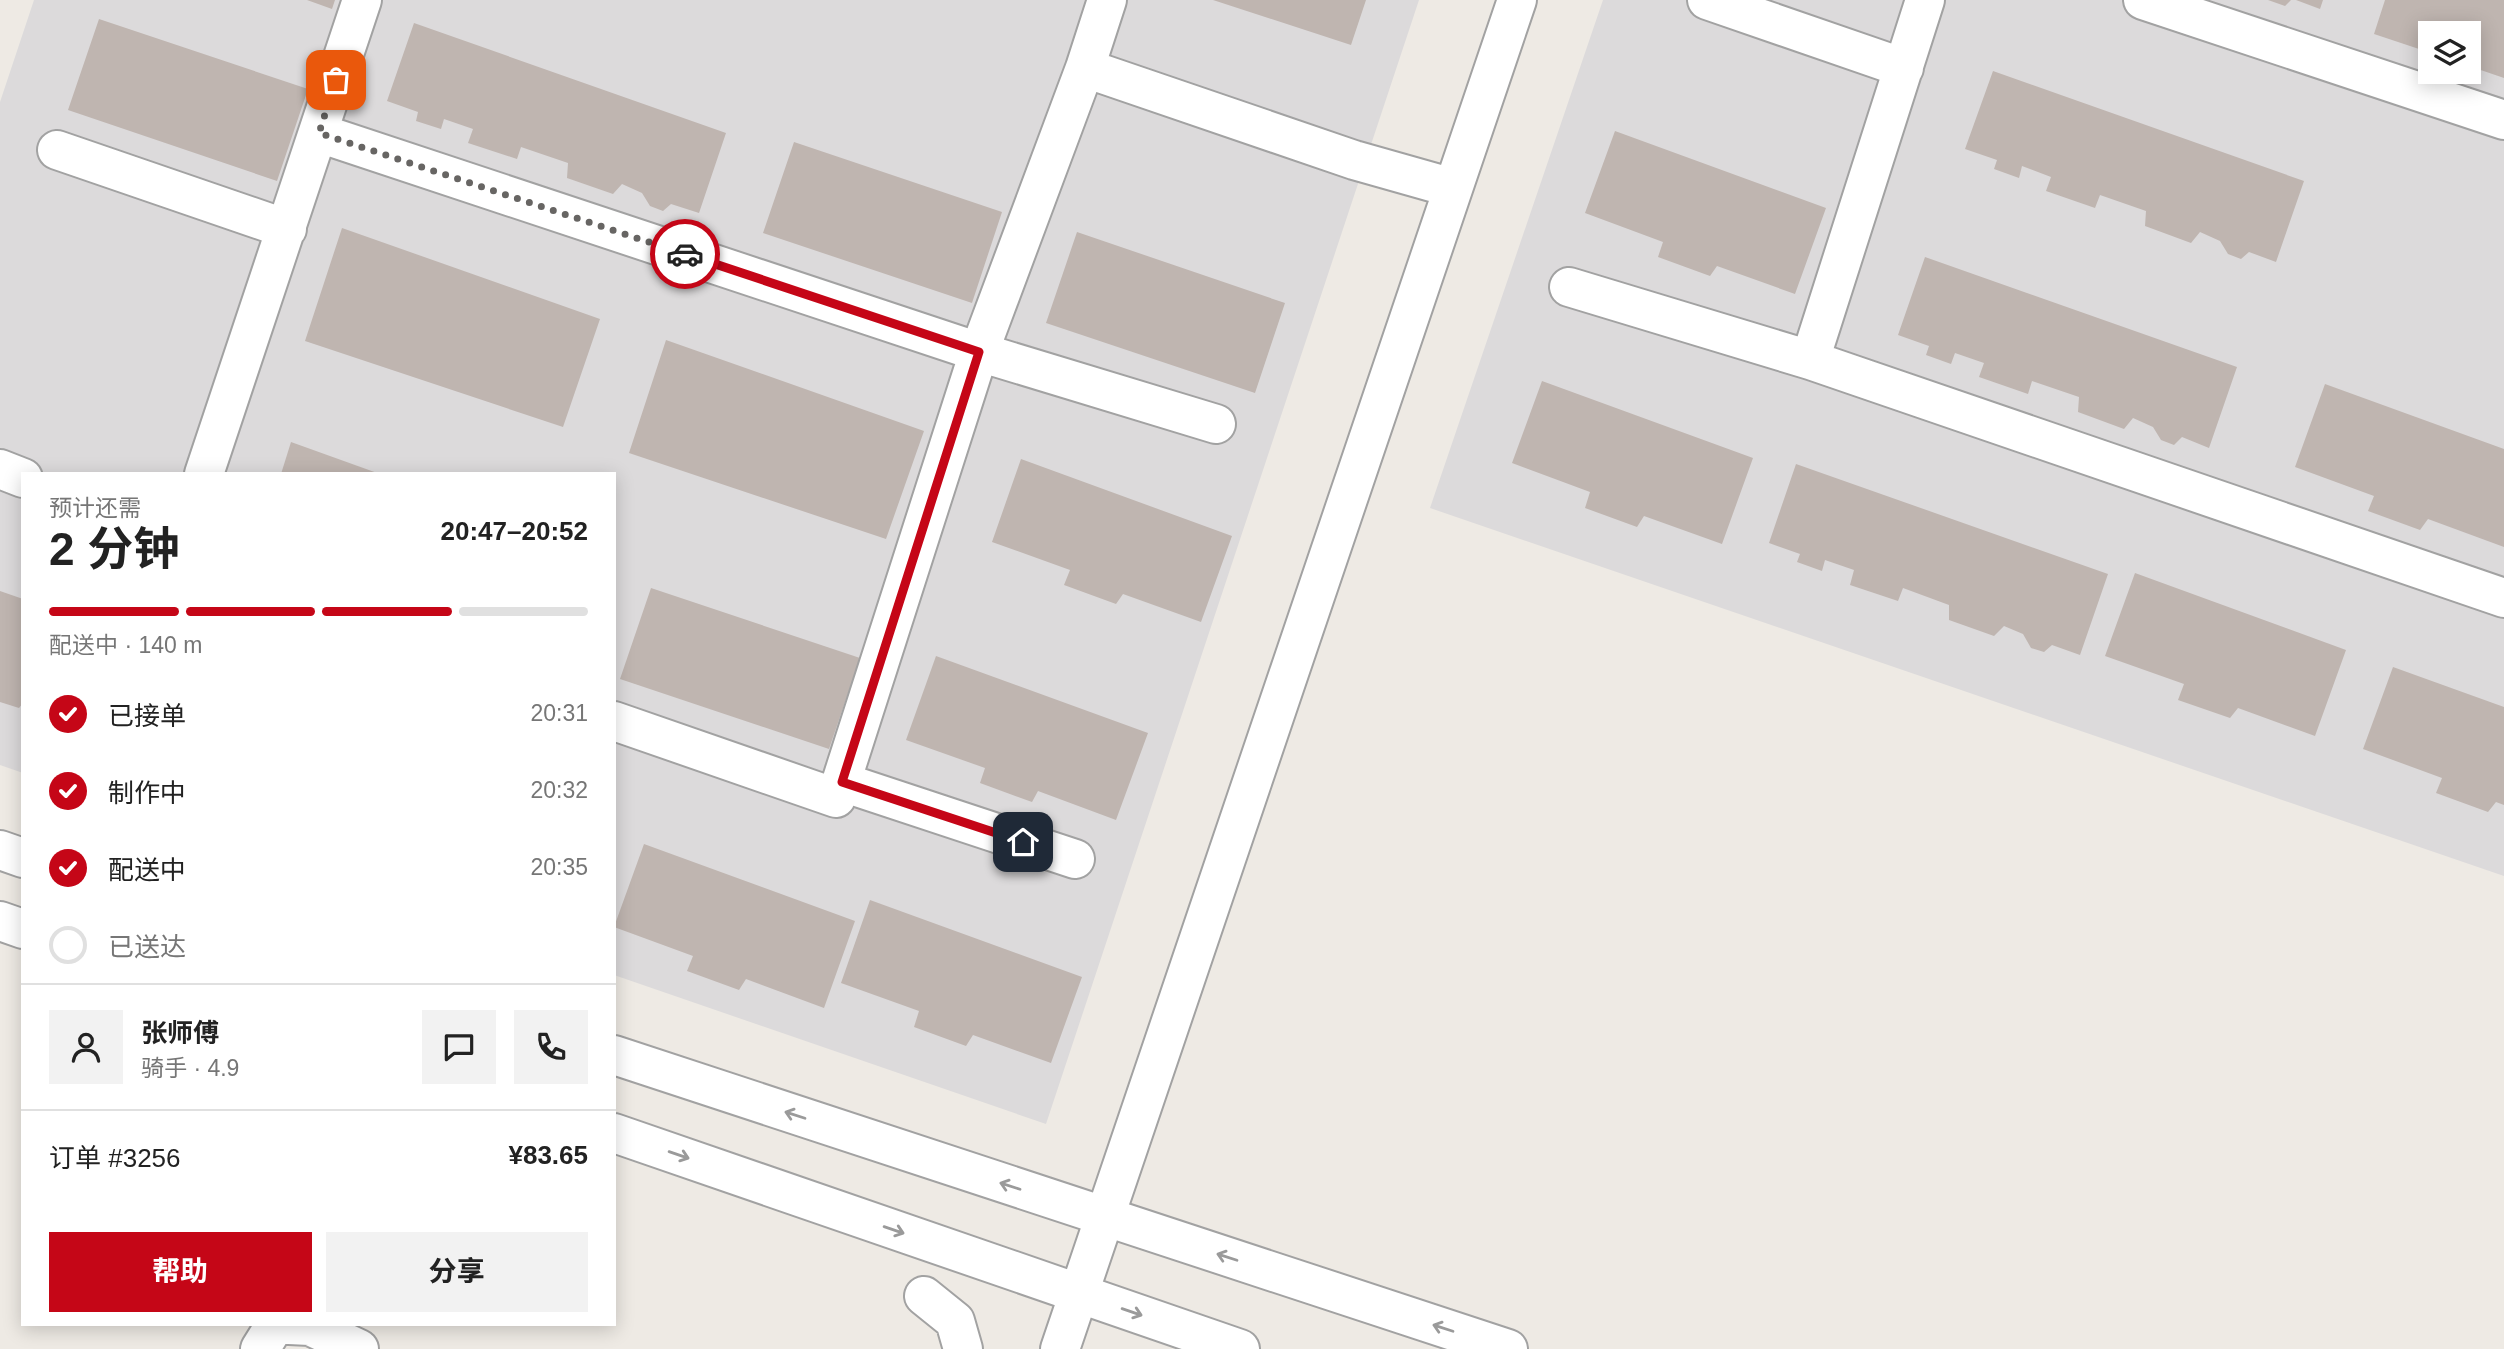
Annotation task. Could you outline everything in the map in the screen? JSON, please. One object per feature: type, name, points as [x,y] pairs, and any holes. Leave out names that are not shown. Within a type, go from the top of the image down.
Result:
[{"type":"street","points":[[205,472],[362,0]]},
{"type":"street","points":[[616,723],[836,798],[979,352],[1085,68],[1107,0]]},
{"type":"street","points":[[1060,1349],[1102,1217],[1517,0]]},
{"type":"street","points":[[1707,0],[1903,68]]},
{"type":"street","points":[[1810,360],[1926,0]]},
{"type":"street","points":[[2143,0],[2504,120]]},
{"type":"street","points":[[1085,68],[1354,160],[1453,188]]},
{"type":"street","points":[[319,133],[979,352],[1216,424]]},
{"type":"street","points":[[57,150],[287,229]]},
{"type":"street","points":[[1569,288],[1810,360],[2504,598]]},
{"type":"street","points":[[0,469],[21,477]]},
{"type":"street","points":[[842,782],[1076,859]]},
{"type":"street","points":[[0,850],[21,857]]},
{"type":"street","points":[[0,921],[21,928]]},
{"type":"street","points":[[616,1056],[1508,1349]]},
{"type":"street","points":[[616,1134],[1240,1349]]},
{"type":"street","points":[[924,1296],[955,1321],[963,1349]]},
{"type":"street","points":[[260,1349],[274,1326]]},
{"type":"street","points":[[310,1326],[359,1349]]},
{"type":"shaded area","points":[[34,0],[1419,0],[1046,1124],[616,976],[616,472],[21,472],[21,772],[0,765],[0,102]]},
{"type":"shaded area","points":[[1603,0],[2504,0],[2504,876],[1430,508]]},
{"type":"building","points":[[307,0],[335,0],[332,9]]},
{"type":"building","points":[[1213,0],[1366,0],[1351,45]]},
{"type":"building","points":[[2268,0],[2291,0],[2285,6]]},
{"type":"building","points":[[2296,0],[2323,0],[2320,9]]},
{"type":"building","points":[[2385,0],[2504,0],[2504,78],[2481,70],[2481,21],[2418,21],[2418,49],[2374,34]]},
{"type":"building","points":[[99,19],[308,89],[277,181],[68,110]]},
{"type":"building","points":[[414,23],[726,133],[699,213],[671,204],[663,211],[650,206],[642,193],[622,184],[613,194],[567,178],[568,163],[521,147],[517,159],[468,143],[473,129],[444,119],[441,129],[416,121],[418,112],[387,101]]},
{"type":"building","points":[[1993,71],[2304,181],[2276,262],[2249,252],[2241,259],[2228,254],[2220,241],[2200,232],[2191,243],[2145,226],[2146,211],[2100,195],[2095,208],[2046,191],[2051,177],[2022,166],[2019,178],[1994,169],[1997,160],[1965,149]]},
{"type":"building","points":[[1615,131],[1826,208],[1795,294],[1717,266],[1710,276],[1658,257],[1663,242],[1585,213]]},
{"type":"building","points":[[794,142],[1002,212],[972,303],[763,233]]},
{"type":"building","points":[[342,228],[600,319],[563,427],[305,341]]},
{"type":"building","points":[[1077,232],[1285,303],[1255,393],[1046,323]]},
{"type":"building","points":[[1925,257],[2237,367],[2209,448],[2182,437],[2174,445],[2161,440],[2153,427],[2133,418],[2124,429],[2078,412],[2079,397],[2032,381],[2028,394],[1979,377],[1984,363],[1955,353],[1951,364],[1926,355],[1929,346],[1898,335]]},
{"type":"building","points":[[666,340],[924,431],[886,539],[629,453]]},
{"type":"building","points":[[1542,381],[1753,458],[1722,544],[1644,516],[1637,527],[1585,508],[1590,492],[1512,463]]},
{"type":"building","points":[[2325,384],[2504,449],[2504,547],[2428,519],[2420,530],[2368,511],[2374,496],[2295,467]]},
{"type":"building","points":[[291,442],[374,472],[282,472]]},
{"type":"building","points":[[1021,459],[1232,536],[1201,622],[1123,594],[1116,604],[1064,585],[1070,570],[992,542]]},
{"type":"building","points":[[1796,464],[2108,574],[2080,655],[2052,645],[2044,652],[2031,648],[2023,634],[2004,626],[1994,636],[1949,620],[1949,605],[1903,588],[1898,601],[1850,585],[1854,570],[1825,560],[1822,571],[1797,562],[1800,554],[1769,543]]},
{"type":"building","points":[[2135,573],[2346,650],[2315,736],[2238,708],[2230,718],[2178,700],[2184,684],[2105,656]]},
{"type":"building","points":[[651,588],[860,658],[829,749],[620,679]]},
{"type":"building","points":[[0,591],[21,598],[21,706],[19,708],[0,702]]},
{"type":"building","points":[[936,656],[1148,733],[1116,820],[1038,791],[1032,802],[980,783],[985,768],[906,740]]},
{"type":"building","points":[[2393,667],[2504,707],[2504,805],[2496,802],[2488,812],[2436,793],[2442,778],[2363,749]]},
{"type":"building","points":[[644,844],[855,921],[824,1008],[746,979],[739,990],[687,971],[693,956],[616,928]]},
{"type":"building","points":[[870,900],[1082,977],[1051,1063],[973,1035],[966,1046],[914,1027],[919,1011],[841,983]]},
{"type":"way so far","points":[[336,80],[319,133],[685,254]]},
{"type":"route","points":[[685,254],[979,352],[842,782],[1023,842]]}]
